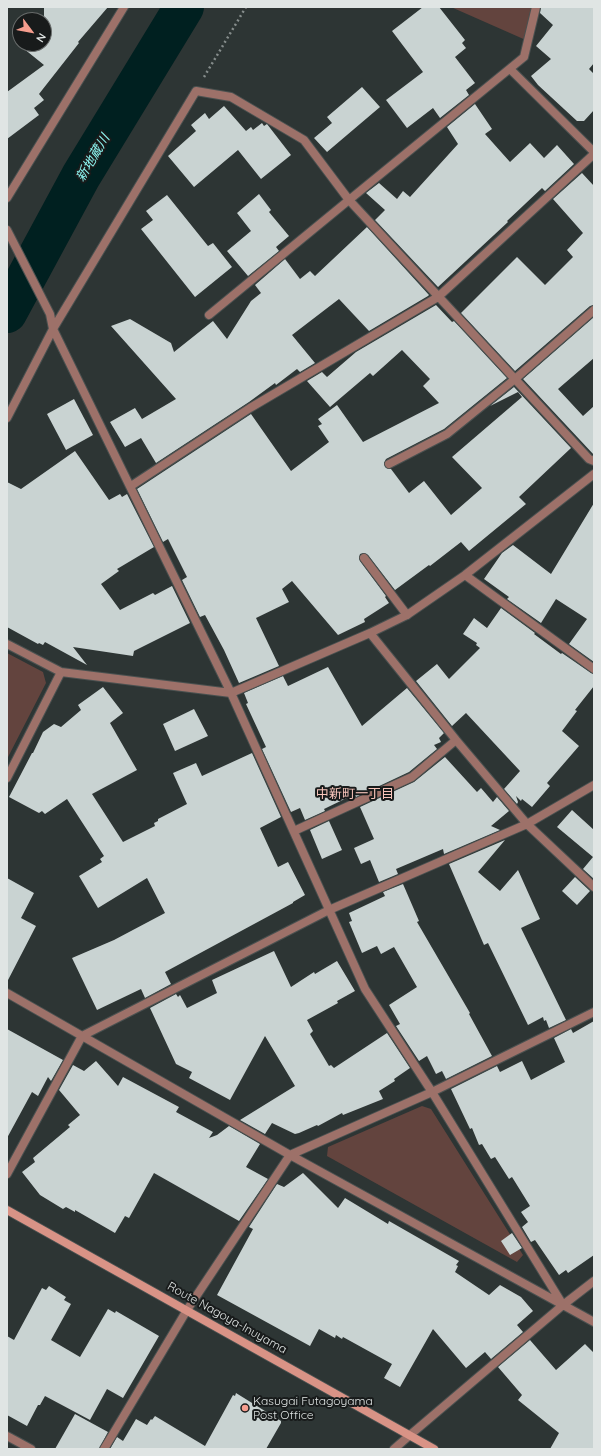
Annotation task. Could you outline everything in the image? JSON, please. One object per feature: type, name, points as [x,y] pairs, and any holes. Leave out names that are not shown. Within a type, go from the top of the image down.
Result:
[{"type":"main road","name":"Route Nagoya-Inuyama","points":[[7,1210],[434,1449]]},
{"type":"street","points":[[7,198],[124,7]]},
{"type":"street","points":[[210,315],[524,57],[536,7]]},
{"type":"street","points":[[131,486],[250,408],[438,297],[594,153],[510,69]]},
{"type":"street","points":[[7,418],[53,329],[196,91],[231,97],[304,140],[349,200],[589,459],[594,461]]},
{"type":"street","points":[[7,230],[50,314],[53,329],[231,693],[365,989],[432,1092],[563,1305]]},
{"type":"street","points":[[389,464],[447,434],[515,379],[594,310]]},
{"type":"street","points":[[7,644],[61,672],[231,693],[370,633],[407,615],[465,575],[594,474]]},
{"type":"street","points":[[364,558],[407,615]]},
{"type":"street","points":[[465,575],[594,668]]},
{"type":"street","points":[[370,633],[456,740],[527,824],[594,887]]},
{"type":"street","points":[[7,778],[61,672]]},
{"type":"street","points":[[294,831],[412,777],[456,740]]},
{"type":"street","points":[[7,1174],[82,1036],[329,910],[527,824],[594,785]]},
{"type":"street","points":[[7,993],[290,1155],[594,1322]]},
{"type":"street","points":[[104,1449],[187,1310],[290,1155],[432,1092],[594,1012]]},
{"type":"street","points":[[394,1449],[563,1305],[594,1281]]},
{"type":"street","points":[[7,1436],[31,1449]]},
{"type":"path","points":[[196,91],[246,7]]},
{"type":"shaded area","points":[[451,7],[536,7],[528,41]]},
{"type":"shaded area","points":[[7,653],[43,672],[46,683],[7,759]]},
{"type":"shaded area","points":[[422,1106],[431,1109],[523,1255],[517,1262],[327,1156],[328,1147]]},
{"type":"water","points":[[55,223],[26,291],[7,327],[7,281]]},
{"type":"building","points":[[44,7],[108,7],[78,42],[79,43],[39,94],[44,100],[34,108],[39,115],[7,139],[7,92],[44,65],[28,52],[52,52],[52,12],[44,12]]},
{"type":"building","points":[[423,7],[439,7],[465,40],[462,43],[466,48],[455,57],[475,83],[466,90],[469,95],[440,118],[433,108],[407,128],[386,100],[423,72],[392,31]]},
{"type":"building","points":[[541,7],[594,7],[594,63],[589,69],[594,74],[594,110],[584,121],[577,121],[538,85],[531,76],[551,59],[536,46],[553,25],[540,13]]},
{"type":"building","points":[[362,87],[380,107],[327,152],[314,138],[332,123],[327,117]]},
{"type":"building","points":[[475,104],[492,129],[485,134],[510,162],[530,143],[544,158],[557,145],[574,164],[545,191],[542,188],[438,287],[375,220],[385,210],[366,193],[379,183],[397,199],[403,191],[410,197],[458,144],[447,127]]},
{"type":"building","points":[[224,106],[246,131],[251,127],[253,130],[262,123],[264,126],[267,124],[291,155],[261,179],[238,150],[194,187],[168,156],[196,131],[191,125],[205,113],[209,119]]},
{"type":"building","points":[[582,173],[594,186],[594,305],[590,306],[515,371],[461,313],[517,257],[545,285],[573,257],[567,250],[583,233],[553,199]]},
{"type":"building","points":[[259,194],[271,210],[269,212],[289,236],[276,247],[279,251],[248,276],[227,251],[251,231],[237,213]]},
{"type":"building","points":[[167,195],[208,246],[213,243],[232,267],[195,297],[141,229],[153,220],[146,211]]},
{"type":"building","points":[[367,227],[429,295],[428,296],[369,331],[339,299],[292,335],[315,363],[300,372],[297,369],[276,385],[275,383],[249,402],[156,463],[141,438],[125,447],[110,422],[135,408],[142,419],[176,399],[111,326],[130,319],[171,343],[174,352],[213,321],[227,339],[251,301],[261,293],[255,285],[285,259],[300,279],[310,271],[315,276]]},
{"type":"building","points":[[436,305],[452,322],[454,321],[507,378],[444,429],[386,459],[384,463],[386,468],[391,469],[409,493],[424,481],[451,515],[482,488],[452,457],[522,397],[518,392],[490,406],[514,387],[571,448],[519,497],[526,504],[469,551],[461,542],[395,590],[368,555],[364,553],[360,554],[360,561],[386,596],[385,597],[389,603],[364,619],[365,622],[338,635],[292,581],[282,589],[289,602],[256,618],[279,666],[239,683],[224,650],[205,615],[200,617],[182,580],[187,577],[168,539],[163,542],[137,489],[251,414],[291,471],[329,442],[318,426],[322,424],[318,419],[337,405],[363,442],[439,403],[423,386],[430,379],[402,350],[373,376],[370,373],[330,407],[307,381],[322,372],[327,377],[356,352]]},
{"type":"building","points":[[594,317],[594,358],[558,389],[583,416],[594,406],[594,455],[523,379]]},
{"type":"building","points":[[74,399],[93,435],[66,450],[47,414]]},
{"type":"building","points":[[75,451],[109,500],[120,494],[122,497],[127,494],[154,547],[117,569],[119,571],[101,584],[120,610],[153,593],[155,595],[172,586],[190,623],[134,651],[133,656],[73,647],[87,665],[45,642],[43,645],[38,644],[7,627],[7,482],[21,489]]},
{"type":"building","points":[[594,503],[594,662],[569,644],[587,619],[556,599],[541,623],[507,599],[509,597],[484,579],[502,553],[513,545],[551,574]]},
{"type":"building","points":[[501,608],[561,654],[562,653],[594,674],[594,686],[575,710],[577,711],[562,731],[579,746],[547,783],[550,786],[532,807],[522,799],[521,801],[516,796],[518,802],[517,804],[504,789],[520,771],[466,713],[452,726],[416,681],[437,664],[449,679],[480,648],[476,645],[477,643],[463,634],[474,618],[487,628]]},
{"type":"building","points":[[328,667],[362,726],[407,688],[444,733],[439,738],[441,742],[434,745],[437,749],[409,772],[356,797],[355,794],[324,809],[325,811],[305,820],[300,808],[291,812],[262,749],[266,747],[246,704],[248,703],[244,693],[283,676],[288,686]]},
{"type":"building","points":[[103,687],[123,713],[110,723],[137,770],[92,794],[123,842],[155,826],[154,823],[158,821],[158,819],[187,804],[173,773],[196,763],[202,776],[252,753],[281,817],[260,828],[278,867],[288,862],[305,895],[293,903],[165,972],[171,984],[145,998],[141,989],[97,1010],[72,958],[114,940],[165,913],[147,878],[98,908],[79,876],[102,862],[100,859],[104,856],[67,799],[45,814],[42,811],[39,813],[9,797],[43,732],[54,724],[61,727],[81,710],[78,705]]},
{"type":"building","points":[[194,709],[208,736],[175,751],[163,724]]},
{"type":"building","points":[[445,757],[477,792],[481,788],[493,802],[497,797],[509,811],[491,826],[500,830],[444,854],[443,849],[396,869],[398,874],[379,882],[370,860],[361,864],[354,848],[374,839],[360,807],[414,782]]},
{"type":"building","points":[[572,810],[594,830],[594,879],[583,869],[593,857],[557,827]]},
{"type":"building","points":[[329,821],[342,850],[322,859],[310,830]]},
{"type":"building","points":[[505,840],[478,872],[500,891],[518,870],[540,919],[521,928],[566,1020],[549,1028],[543,1017],[528,1025],[488,943],[484,945],[449,864]]},
{"type":"building","points":[[575,877],[590,891],[577,905],[562,891]]},
{"type":"building","points":[[7,878],[34,893],[21,918],[36,926],[7,982]]},
{"type":"building","points":[[403,884],[419,921],[417,922],[470,1013],[469,1014],[492,1056],[446,1079],[442,1071],[436,1074],[427,1056],[419,1061],[396,1026],[400,1024],[389,1005],[417,987],[394,947],[381,954],[377,946],[362,953],[349,922],[352,921],[349,913],[385,896],[383,892]]},
{"type":"building","points":[[274,951],[291,987],[314,972],[315,974],[337,961],[355,991],[337,1001],[338,1003],[307,1020],[313,1031],[310,1034],[329,1066],[331,1065],[334,1068],[387,1033],[410,1068],[394,1079],[395,1081],[379,1091],[383,1099],[343,1115],[342,1113],[318,1126],[317,1125],[295,1134],[272,1123],[265,1134],[240,1120],[295,1086],[265,1036],[230,1100],[189,1078],[192,1072],[176,1064],[150,1008],[176,994],[178,997],[180,995],[187,1008],[217,993],[212,980]]},
{"type":"building","points":[[594,1021],[594,1255],[568,1273],[566,1270],[559,1275],[535,1240],[531,1242],[522,1227],[528,1222],[521,1212],[530,1206],[512,1177],[509,1179],[495,1157],[491,1159],[482,1144],[479,1145],[472,1128],[470,1129],[451,1089],[497,1066],[500,1072],[522,1061],[531,1080],[565,1062],[554,1038],[571,1029],[573,1033]]},
{"type":"building","points":[[7,1029],[63,1060],[51,1081],[48,1077],[38,1096],[32,1092],[7,1138]]},
{"type":"building","points":[[96,1061],[118,1086],[123,1077],[179,1107],[176,1112],[213,1132],[209,1138],[217,1135],[229,1126],[260,1144],[246,1167],[268,1179],[239,1221],[154,1173],[129,1218],[125,1216],[115,1233],[75,1210],[75,1212],[66,1207],[63,1209],[40,1195],[22,1172],[35,1162],[33,1158],[70,1127],[68,1125],[80,1115],[59,1090],[73,1065],[84,1071]]},
{"type":"building","points":[[303,1173],[338,1208],[345,1198],[388,1224],[389,1221],[459,1261],[456,1265],[458,1266],[455,1272],[489,1295],[500,1285],[521,1297],[533,1311],[517,1325],[523,1332],[491,1359],[485,1352],[466,1368],[433,1329],[400,1387],[384,1378],[392,1364],[343,1337],[342,1339],[336,1335],[335,1338],[319,1329],[310,1346],[217,1295],[253,1229],[249,1227],[277,1184],[284,1187]]},
{"type":"building","points":[[512,1233],[522,1248],[510,1255],[501,1241]]},
{"type":"building","points":[[49,1286],[66,1297],[64,1300],[71,1304],[51,1340],[80,1357],[108,1309],[115,1313],[116,1311],[159,1336],[123,1398],[107,1389],[90,1420],[45,1396],[40,1405],[38,1405],[27,1426],[7,1415],[7,1336],[14,1340],[42,1288],[46,1290]]},
{"type":"building","points":[[530,1340],[556,1370],[585,1344],[594,1353],[594,1449],[550,1449],[559,1433],[518,1400],[522,1395],[498,1367]]},
{"type":"building","points":[[236,1393],[281,1421],[266,1449],[110,1449],[117,1437],[123,1441],[136,1419],[147,1425],[155,1416],[205,1446],[233,1395],[235,1396]]},
{"type":"building","points":[[75,1414],[108,1432],[99,1449],[55,1449]]},
{"type":"waterway","name":"新地蔵川","points":[[7,313],[81,176],[184,7]]},
{"type":"place","name":"Kasugai Futagoyama Post Office","points":[[245,1408]]},
{"type":"district","name":"中新町一丁目","points":[[355,794]]}]
